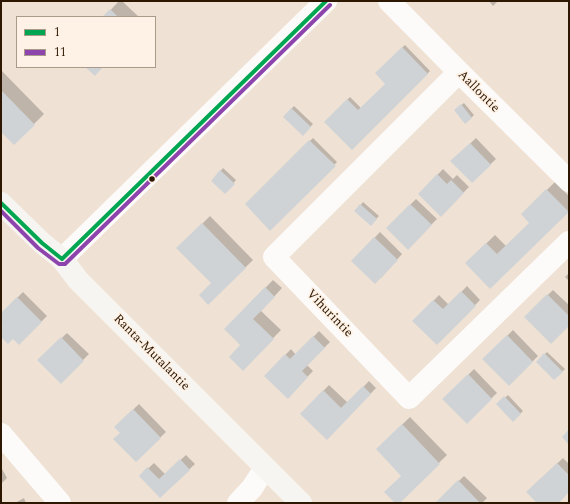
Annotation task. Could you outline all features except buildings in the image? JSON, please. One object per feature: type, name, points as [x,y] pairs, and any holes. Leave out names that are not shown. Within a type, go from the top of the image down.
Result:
[{"type":"street","points":[[62,259],[326,1]]},
{"type":"street","name":"Aallontie","points":[[389,1],[569,181]]},
{"type":"street","name":"Vihurintie","points":[[459,72],[274,257],[409,398],[569,242]]},
{"type":"street","name":"Ranta-Mutalantie","points":[[1,203],[42,243],[62,259],[78,280],[301,503]]},
{"type":"street","points":[[1,434],[60,503]]},
{"type":"street","points":[[238,503],[252,488],[265,468]]},
{"type":"transit line","name":"1","points":[[1,203],[42,243],[62,259],[326,1]]},
{"type":"transit line","name":"11","points":[[1,211],[38,248],[59,264],[65,264],[330,5]]}]
